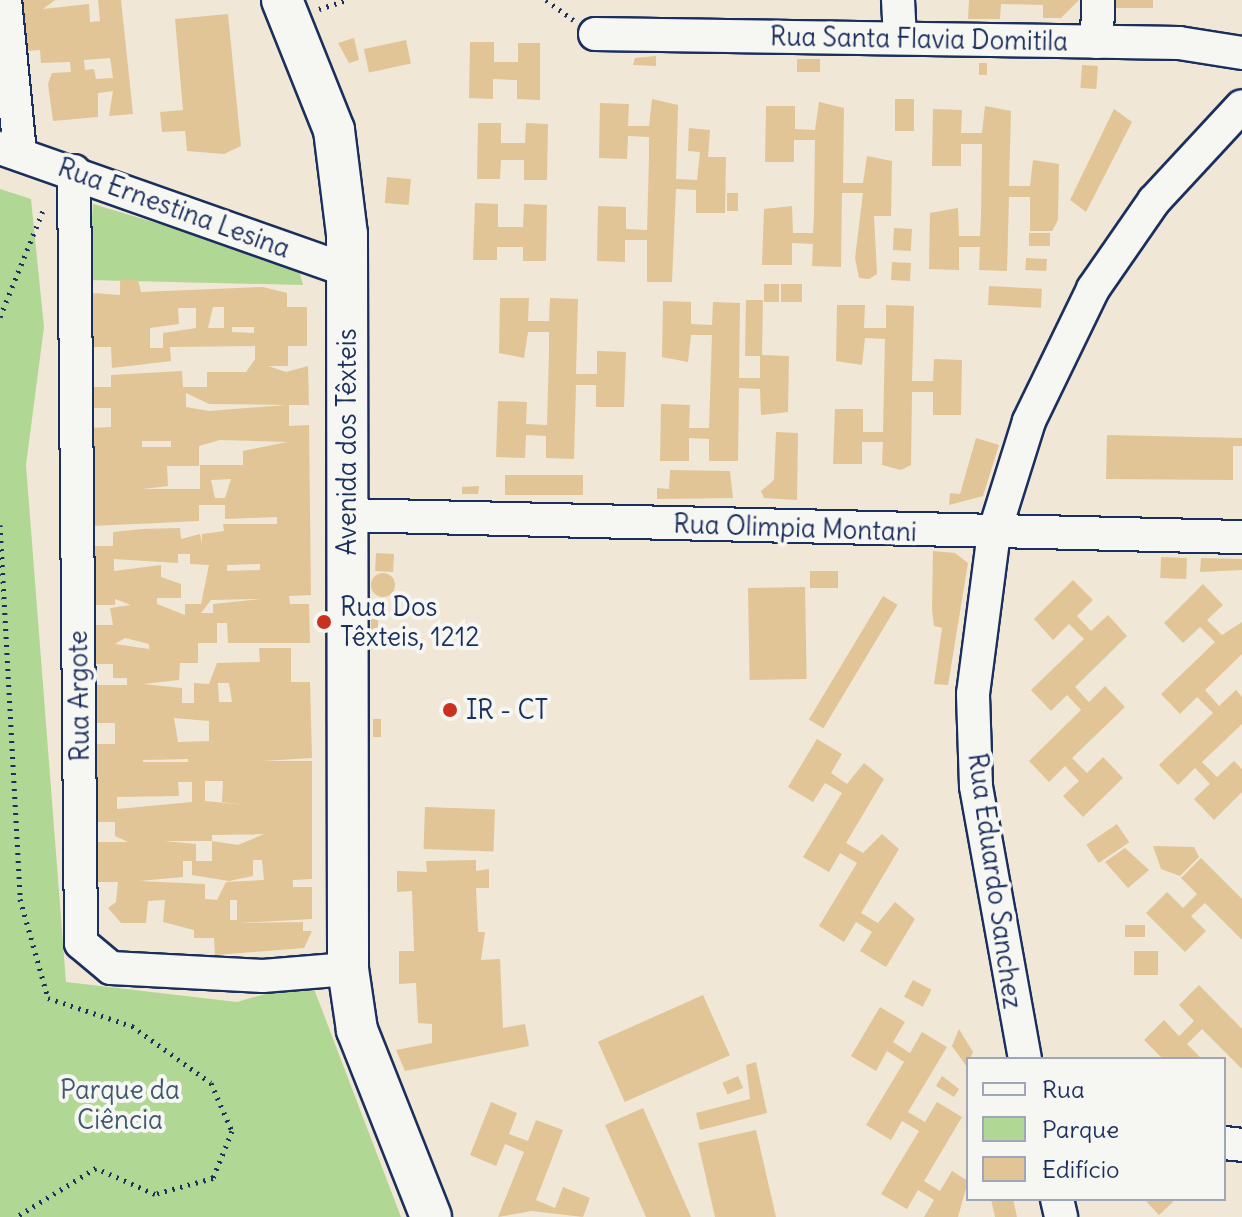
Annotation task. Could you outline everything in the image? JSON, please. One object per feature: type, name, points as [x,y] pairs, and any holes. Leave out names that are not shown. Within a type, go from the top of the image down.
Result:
[{"type":"main road","name":"Avenida dos Têxteis","points":[[282,0],[334,130],[347,270],[348,969],[357,1030],[431,1217]]},
{"type":"street","points":[[5,0],[10,151]]},
{"type":"street","points":[[898,0],[900,38]]},
{"type":"street","points":[[1097,42],[1098,0]]},
{"type":"street","name":"Rua Santa Flavia Domitila","points":[[595,34],[1097,42],[1242,53]]},
{"type":"street","name":"Rua Eduardo Sanchez","points":[[1025,1057],[976,786],[973,694],[994,533],[1029,421],[1093,289],[1154,201],[1242,106]]},
{"type":"street","name":"Rua Ernestina Lesina","points":[[10,151],[347,270]]},
{"type":"street","name":"Rua Argote","points":[[67,169],[81,943],[111,968],[263,976],[348,969]]},
{"type":"street","name":"Rua Olimpia Montani","points":[[347,515],[1242,537]]},
{"type":"path","points":[[0,317],[67,169]]},
{"type":"green space","name":"Parque da Ciência","points":[[0,189],[31,199],[44,327],[26,465],[66,982],[237,1002],[311,981],[401,1217],[0,1217]]},
{"type":"green space","points":[[93,204],[277,259],[299,270],[303,285],[88,280]]},
{"type":"building","points":[[22,0],[55,0],[43,9],[89,4],[90,22],[100,21],[98,0],[121,0],[133,114],[109,116],[113,91],[98,93],[98,117],[53,121],[48,84],[52,73],[71,72],[70,62],[41,63],[40,50],[26,51]],"holes":[[[110,58],[113,78],[96,79],[94,69],[85,70],[84,60]]]},
{"type":"building","points":[[969,0],[1079,0],[1061,18],[1043,18],[1043,5],[1001,4],[1000,19],[968,19]]},
{"type":"building","points":[[1116,0],[1153,0],[1153,8],[1116,8]]},
{"type":"building","points":[[228,14],[241,146],[224,154],[187,151],[185,131],[162,132],[160,112],[183,110],[175,19]]},
{"type":"building","points":[[354,38],[359,60],[349,63],[338,43]]},
{"type":"building","points":[[406,40],[411,63],[369,72],[364,49]]},
{"type":"building","points":[[470,42],[494,42],[494,62],[518,62],[518,43],[540,43],[540,100],[517,99],[517,80],[493,79],[493,99],[469,98]]},
{"type":"building","points":[[656,56],[656,66],[633,65],[635,58]]},
{"type":"building","points":[[797,59],[820,59],[820,72],[797,72]]},
{"type":"building","points":[[979,63],[987,63],[987,75],[979,75]]},
{"type":"building","points":[[1082,65],[1098,66],[1096,89],[1080,88]]},
{"type":"building","points":[[652,99],[678,105],[676,179],[697,180],[700,152],[688,151],[689,128],[710,130],[708,157],[726,157],[725,213],[696,213],[696,190],[676,189],[672,282],[647,282],[647,240],[625,240],[625,262],[597,261],[598,206],[626,207],[626,229],[647,230],[649,158],[649,137],[628,136],[627,159],[599,158],[600,103],[629,104],[628,126],[649,126]]},
{"type":"building","points":[[895,99],[914,99],[914,131],[895,131]]},
{"type":"building","points":[[819,102],[844,108],[843,183],[863,183],[867,156],[892,161],[891,216],[874,216],[877,274],[869,279],[859,278],[855,258],[863,193],[842,193],[841,267],[812,266],[813,244],[792,243],[792,265],[762,265],[764,209],[792,206],[793,233],[813,233],[814,213],[815,140],[794,140],[794,162],[765,162],[766,106],[795,106],[795,129],[815,130]]},
{"type":"building","points":[[985,106],[1011,111],[1009,186],[1030,186],[1033,160],[1059,164],[1058,220],[1052,231],[1030,231],[1030,197],[1009,197],[1007,271],[979,270],[980,247],[959,247],[959,270],[929,269],[930,213],[958,208],[959,236],[980,236],[981,217],[982,144],[961,144],[961,166],[932,166],[933,109],[962,110],[961,133],[982,133]]},
{"type":"building","points":[[1114,109],[1132,122],[1086,212],[1070,200]]},
{"type":"building","points":[[478,123],[501,123],[501,143],[525,143],[526,123],[548,124],[547,180],[524,180],[524,160],[501,160],[500,179],[477,179]]},
{"type":"building","points":[[387,177],[411,179],[409,205],[385,203]]},
{"type":"building","points":[[727,193],[738,193],[738,211],[727,211]]},
{"type":"building","points":[[475,203],[498,204],[498,227],[523,227],[524,204],[547,205],[546,261],[523,261],[523,247],[497,247],[497,260],[473,260]]},
{"type":"building","points":[[894,228],[912,229],[911,251],[893,250]]},
{"type":"building","points":[[1029,233],[1050,233],[1050,246],[1029,246]]},
{"type":"building","points":[[1026,258],[1047,259],[1046,271],[1025,270]]},
{"type":"building","points":[[892,262],[911,263],[910,281],[891,280]]},
{"type":"building","points":[[120,280],[138,280],[141,292],[263,287],[287,293],[287,307],[307,307],[307,346],[288,346],[288,366],[268,366],[286,372],[308,366],[309,405],[289,405],[289,426],[309,425],[311,595],[289,596],[290,604],[309,604],[310,643],[228,643],[227,623],[217,623],[217,643],[198,643],[198,663],[180,663],[179,680],[143,684],[182,688],[182,703],[194,703],[194,683],[209,684],[217,663],[260,662],[259,648],[291,648],[291,682],[310,682],[312,758],[262,761],[312,761],[312,879],[293,880],[293,887],[312,887],[312,919],[238,923],[303,922],[303,931],[312,931],[304,948],[215,955],[214,938],[194,938],[194,930],[163,922],[165,900],[148,901],[146,923],[121,923],[108,908],[116,902],[118,882],[95,882],[95,842],[128,842],[115,836],[115,822],[95,822],[94,744],[115,744],[115,723],[94,723],[96,685],[127,685],[127,678],[113,678],[113,664],[93,664],[92,625],[113,625],[110,608],[131,605],[115,599],[115,605],[95,605],[92,546],[113,546],[113,532],[180,528],[181,539],[200,534],[202,544],[202,534],[224,531],[223,524],[277,524],[277,517],[225,519],[225,505],[199,505],[199,521],[91,526],[90,428],[111,427],[111,408],[93,408],[92,387],[111,387],[111,375],[182,371],[183,387],[207,387],[207,372],[246,372],[255,359],[255,346],[170,347],[171,361],[112,368],[111,347],[91,347],[92,293],[120,295]],"holes":[[[213,307],[224,307],[224,328],[208,328]],[[178,308],[196,308],[196,328],[163,333],[163,348],[150,348],[150,328],[179,324]],[[232,327],[254,327],[254,333],[232,332]],[[186,393],[209,404],[286,405],[209,411],[186,407]],[[220,440],[287,442],[243,451],[243,465],[200,465],[200,489],[142,489],[168,486],[167,466],[199,466],[199,446]],[[142,441],[171,441],[171,447],[142,447]],[[231,479],[225,498],[215,498],[211,480]],[[178,554],[190,554],[190,564],[209,565],[201,604],[185,604],[185,615],[157,604],[157,598],[181,598],[181,584],[161,577],[161,565],[114,571],[114,559],[178,563]],[[260,564],[260,570],[227,571],[227,565]],[[260,599],[213,604],[213,613],[201,613],[211,600]],[[125,638],[149,644],[149,649],[115,644]],[[218,683],[229,683],[232,702],[219,702]],[[174,718],[209,721],[209,741],[178,742]],[[188,759],[188,762],[143,762],[143,760]],[[205,781],[223,781],[222,802],[247,805],[205,801]],[[178,782],[192,782],[192,802],[117,809],[117,797],[179,796]],[[264,834],[238,845],[212,841],[212,835]],[[164,841],[212,841],[212,861],[196,861],[196,844]],[[253,860],[262,860],[264,880],[226,882],[217,900],[205,899],[205,884],[139,881],[183,877],[183,861],[192,861],[192,875],[229,881],[253,876]],[[230,900],[237,900],[237,920],[230,920]]]},
{"type":"building","points":[[764,284],[779,284],[779,302],[764,302]]},
{"type":"building","points":[[781,284],[802,284],[802,302],[781,302]]},
{"type":"building","points":[[989,286],[1042,289],[1041,308],[988,305]]},
{"type":"building","points":[[500,298],[529,298],[528,321],[549,321],[550,298],[578,299],[576,374],[597,374],[597,351],[626,352],[624,407],[596,407],[596,385],[576,385],[574,459],[546,458],[546,436],[526,435],[525,458],[496,457],[498,401],[527,402],[526,424],[547,425],[549,353],[549,332],[528,332],[524,358],[499,353]]},
{"type":"building","points":[[746,300],[763,300],[762,355],[789,356],[788,412],[761,415],[760,389],[739,388],[738,461],[709,461],[709,439],[689,438],[689,461],[660,461],[661,404],[690,405],[689,428],[709,428],[712,335],[691,335],[688,362],[662,357],[663,301],[691,302],[691,324],[712,325],[713,302],[740,303],[739,378],[760,378],[760,356],[745,356]]},
{"type":"building","points":[[837,305],[865,305],[864,328],[886,328],[886,305],[914,306],[912,381],[933,381],[934,359],[962,360],[961,415],[933,415],[933,392],[912,392],[911,465],[901,470],[882,465],[883,442],[862,442],[862,464],[833,464],[835,409],[863,409],[863,432],[883,432],[885,339],[865,338],[862,365],[836,361]]},
{"type":"building","points":[[776,432],[798,433],[797,500],[764,498],[761,491],[774,480]]},
{"type":"building","points":[[1107,435],[1242,438],[1242,446],[1233,446],[1233,480],[1106,479]]},
{"type":"building","points":[[976,438],[999,445],[983,496],[949,505],[950,493],[960,494]]},
{"type":"building","points":[[670,470],[730,471],[733,498],[657,499],[657,488],[669,489]]},
{"type":"building","points":[[505,475],[583,475],[583,495],[505,495]]},
{"type":"building","points":[[479,486],[478,494],[462,494],[462,487]]},
{"type":"building","points":[[933,551],[955,553],[968,563],[948,685],[934,684],[942,628],[934,626],[932,610]]},
{"type":"building","points":[[376,553],[394,554],[393,572],[375,571]]},
{"type":"building","points":[[1161,557],[1187,558],[1186,579],[1160,578]]},
{"type":"building","points":[[1201,558],[1242,559],[1242,570],[1200,572]]},
{"type":"building","points":[[810,571],[838,571],[838,588],[810,588]]},
{"type":"building","points":[[383,573],[394,580],[395,585],[388,596],[383,597],[372,590],[371,585],[378,574]]},
{"type":"building","points":[[1073,580],[1093,600],[1077,616],[1091,631],[1108,615],[1127,636],[1075,687],[1089,702],[1105,686],[1125,707],[1072,758],[1087,773],[1103,757],[1123,778],[1083,817],[1063,796],[1079,781],[1065,766],[1049,782],[1029,761],[1081,710],[1067,695],[1051,711],[1031,690],[1084,639],[1069,624],[1053,640],[1034,619]]},
{"type":"building","points":[[1203,584],[1223,605],[1207,620],[1222,635],[1242,622],[1242,654],[1205,690],[1219,706],[1236,690],[1242,697],[1242,724],[1202,762],[1217,777],[1234,761],[1242,769],[1242,792],[1214,820],[1194,799],[1210,784],[1195,768],[1178,785],[1159,765],[1213,713],[1197,697],[1180,714],[1161,694],[1215,642],[1200,627],[1183,643],[1164,623]]},
{"type":"building","points":[[805,587],[807,679],[750,680],[748,588]]},
{"type":"building","points":[[883,596],[898,605],[823,728],[809,719]]},
{"type":"building","points":[[371,611],[378,611],[378,645],[371,645]]},
{"type":"building","points":[[373,719],[381,719],[381,737],[373,737]]},
{"type":"building","points":[[817,739],[842,754],[831,773],[847,784],[864,763],[884,779],[846,843],[863,853],[882,834],[899,849],[861,913],[878,923],[895,902],[915,919],[886,967],[860,951],[872,932],[856,922],[844,942],[819,926],[857,863],[840,853],[829,872],[803,857],[842,793],[825,783],[813,802],[788,787]]},
{"type":"building","points":[[425,807],[495,809],[493,851],[424,849]]},
{"type":"building","points":[[1117,824],[1129,842],[1099,863],[1086,845]]},
{"type":"building","points":[[1153,846],[1194,847],[1199,857],[1180,876],[1161,869]]},
{"type":"building","points":[[1125,848],[1149,870],[1128,888],[1105,862]]},
{"type":"building","points":[[1201,858],[1242,899],[1242,940],[1205,903],[1191,916],[1206,931],[1185,952],[1146,913],[1167,892],[1183,908],[1197,894],[1181,878]]},
{"type":"building","points":[[476,860],[476,871],[489,869],[489,888],[476,888],[478,932],[485,932],[481,960],[500,959],[503,1028],[525,1024],[529,1046],[405,1071],[396,1050],[432,1043],[432,1024],[418,1023],[416,983],[399,984],[399,951],[414,951],[412,891],[397,892],[397,871],[427,872],[426,861]]},
{"type":"building","points":[[1125,925],[1145,925],[1145,937],[1125,937]]},
{"type":"building","points":[[1134,951],[1158,951],[1158,975],[1134,975]]},
{"type":"building","points":[[913,980],[932,990],[923,1007],[904,997]]},
{"type":"building","points":[[1199,985],[1242,1029],[1242,1069],[1202,1029],[1187,1044],[1200,1057],[1161,1057],[1144,1040],[1164,1020],[1179,1036],[1194,1021],[1179,1005]]},
{"type":"building","points":[[703,995],[730,1055],[625,1102],[598,1042]]},
{"type":"building","points":[[880,1007],[905,1022],[893,1042],[910,1053],[922,1032],[947,1047],[908,1112],[925,1122],[937,1102],[962,1117],[924,1181],[940,1191],[952,1171],[966,1180],[958,1217],[924,1217],[934,1200],[918,1190],[907,1209],[881,1194],[919,1131],[902,1121],[891,1140],[866,1125],[904,1062],[887,1051],[876,1071],[851,1056]]},
{"type":"building","points":[[959,1029],[973,1052],[971,1057],[966,1057],[966,1066],[952,1046]]},
{"type":"building","points":[[756,1062],[767,1113],[700,1130],[696,1113],[750,1099],[746,1065]]},
{"type":"building","points":[[738,1076],[743,1088],[727,1095],[722,1083]]},
{"type":"building","points":[[942,1076],[959,1089],[954,1097],[936,1086]]},
{"type":"building","points":[[491,1102],[517,1113],[509,1134],[528,1141],[536,1120],[563,1130],[536,1200],[555,1208],[563,1187],[590,1198],[583,1217],[532,1211],[498,1217],[524,1152],[505,1144],[496,1166],[470,1155]]},
{"type":"building","points":[[643,1108],[691,1217],[646,1217],[605,1125]]},
{"type":"building","points":[[756,1130],[776,1217],[715,1217],[698,1143]]},
{"type":"building","points":[[991,1201],[1013,1201],[1017,1217],[995,1217]]},
{"type":"building","points":[[1146,1201],[1173,1202],[1159,1215]]},
{"type":"place","name":"Rua Dos Têxteis, 1212","points":[[324,622]]},
{"type":"place","name":"IR - CT","points":[[450,710]]}]
